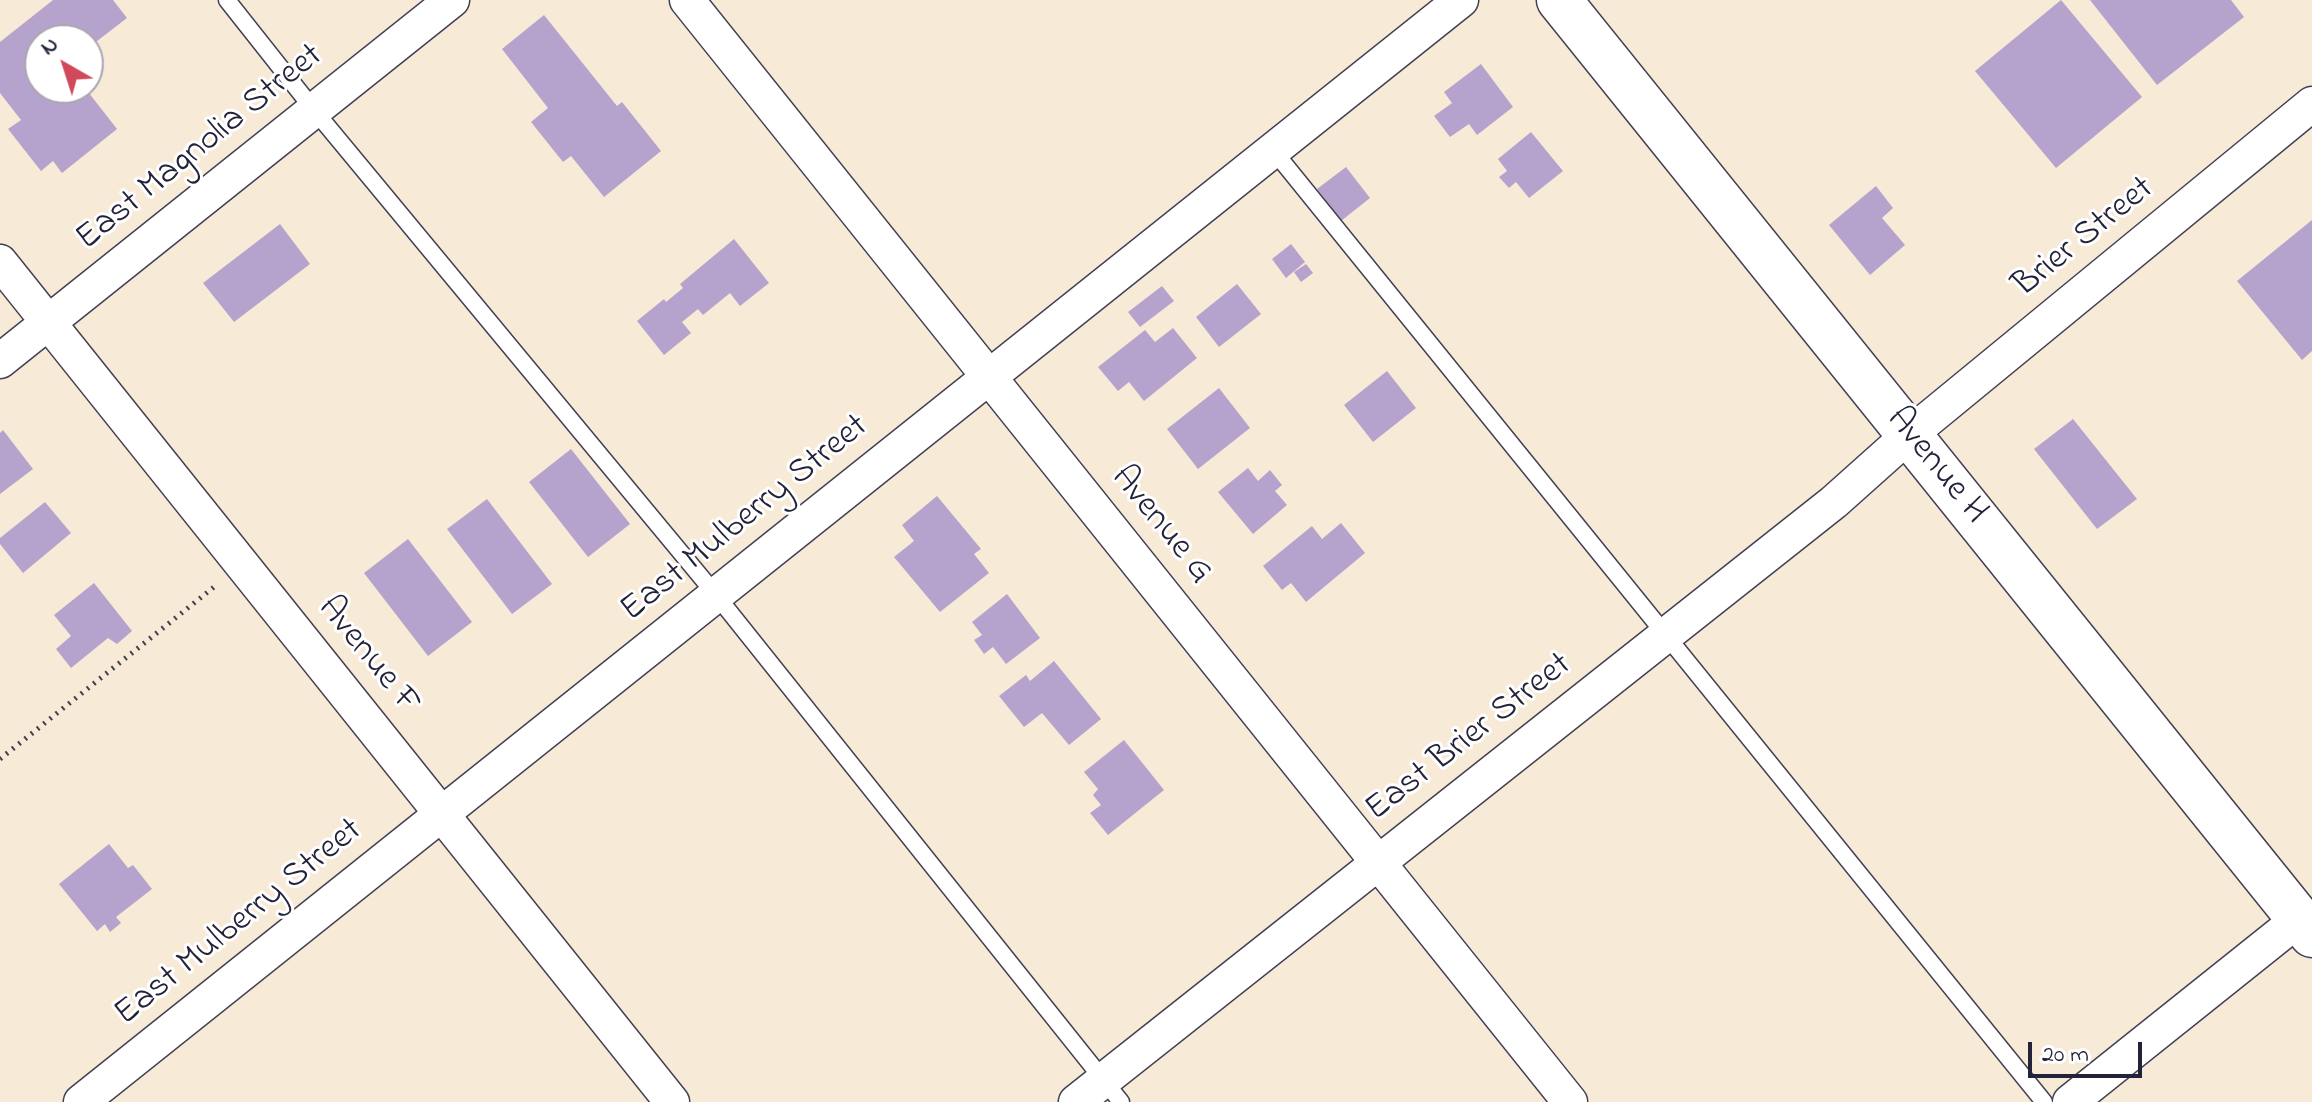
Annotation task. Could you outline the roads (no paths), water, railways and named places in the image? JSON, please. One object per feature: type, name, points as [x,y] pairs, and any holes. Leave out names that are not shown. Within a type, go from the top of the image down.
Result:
[{"type":"street","name":"East Magnolia Street","points":[[0,361],[452,0]]},
{"type":"street","name":"Avenue G","points":[[687,0],[1570,1102]]},
{"type":"street","name":"East Mulberry Street","points":[[81,1102],[1461,0]]},
{"type":"street","name":"Avenue H","points":[[1559,0],[2306,927]]},
{"type":"street","name":"Brier Street","points":[[1909,435],[2312,104]]},
{"type":"street","name":"Avenue F","points":[[0,262],[672,1102]]},
{"type":"street","name":"East Brier Street","points":[[1076,1102],[1112,1091],[1378,863],[1834,502],[1909,435]]},
{"type":"street","points":[[2070,1102],[2306,927]]},
{"type":"lane","points":[[227,0],[314,110],[716,595],[1112,1091]]},
{"type":"lane","points":[[1273,150],[2044,1102]]}]
